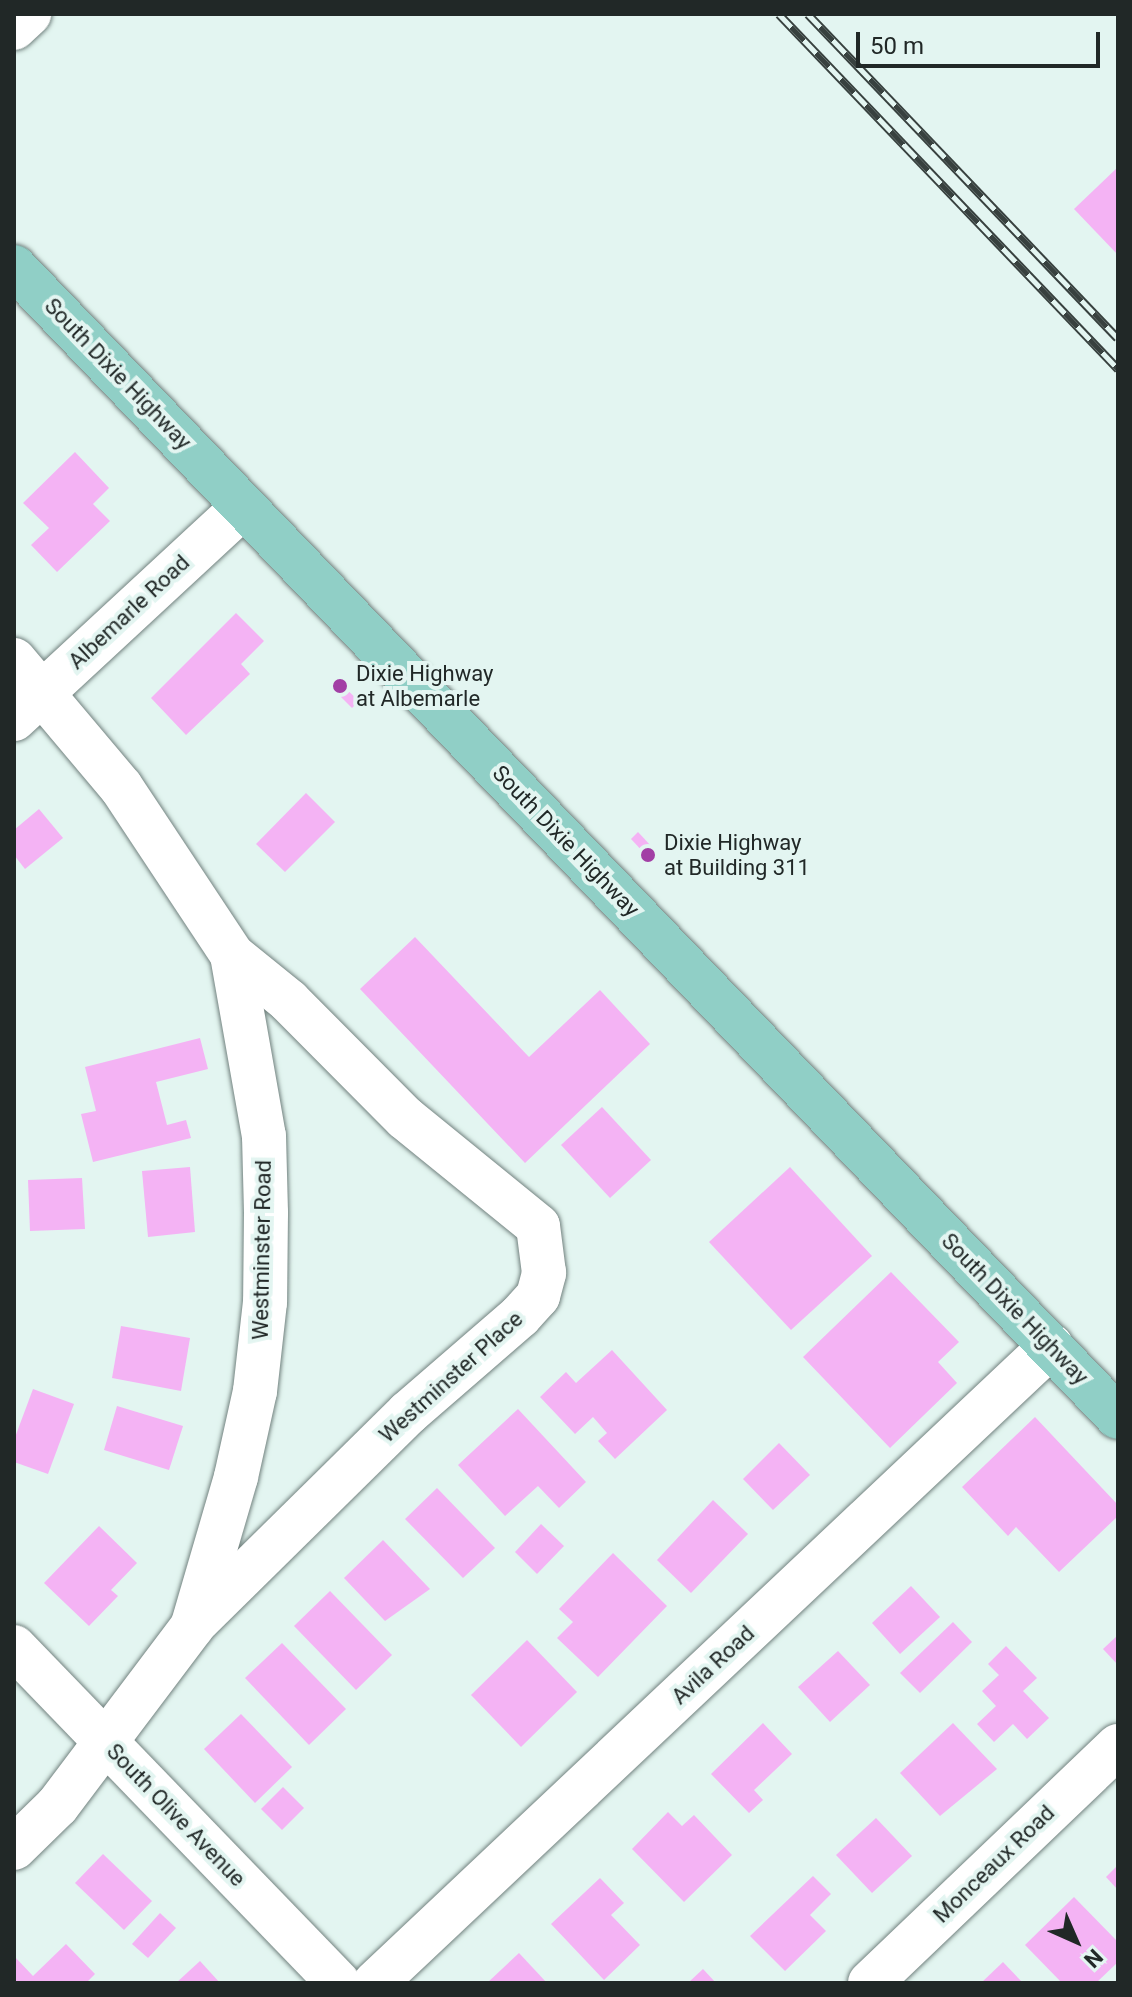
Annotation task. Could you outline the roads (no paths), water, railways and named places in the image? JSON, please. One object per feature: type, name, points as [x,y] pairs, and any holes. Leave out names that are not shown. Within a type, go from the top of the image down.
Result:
[{"type":"main road","name":"South Dixie Highway","points":[[14,267],[1118,1417]]},
{"type":"street","points":[[14,28],[29,14]]},
{"type":"street","name":"Albemarle Road","points":[[24,690],[244,506]]},
{"type":"street","name":"Westminster Road","points":[[14,1848],[57,1806],[192,1627],[236,1477],[255,1391],[265,1302],[264,1136],[232,955],[121,787],[24,690]]},
{"type":"street","name":"Westminster Place","points":[[192,1627],[408,1413],[520,1316],[538,1296],[544,1273],[538,1226],[405,1118],[289,1001],[232,955]]},
{"type":"street","name":"Avila Road","points":[[375,1983],[1051,1346]]},
{"type":"street","name":"South Olive Avenue","points":[[14,1647],[339,1983]]},
{"type":"street","name":"Monceaux Road","points":[[870,1983],[1118,1746]]},
{"type":"railway","points":[[779,14],[1118,369]]},
{"type":"railway","points":[[808,14],[1118,338]]},
{"type":"place","name":"Dixie Highway at Albemarle","points":[[340,686]]},
{"type":"place","name":"Dixie Highway at Building 311","points":[[648,855]]}]
